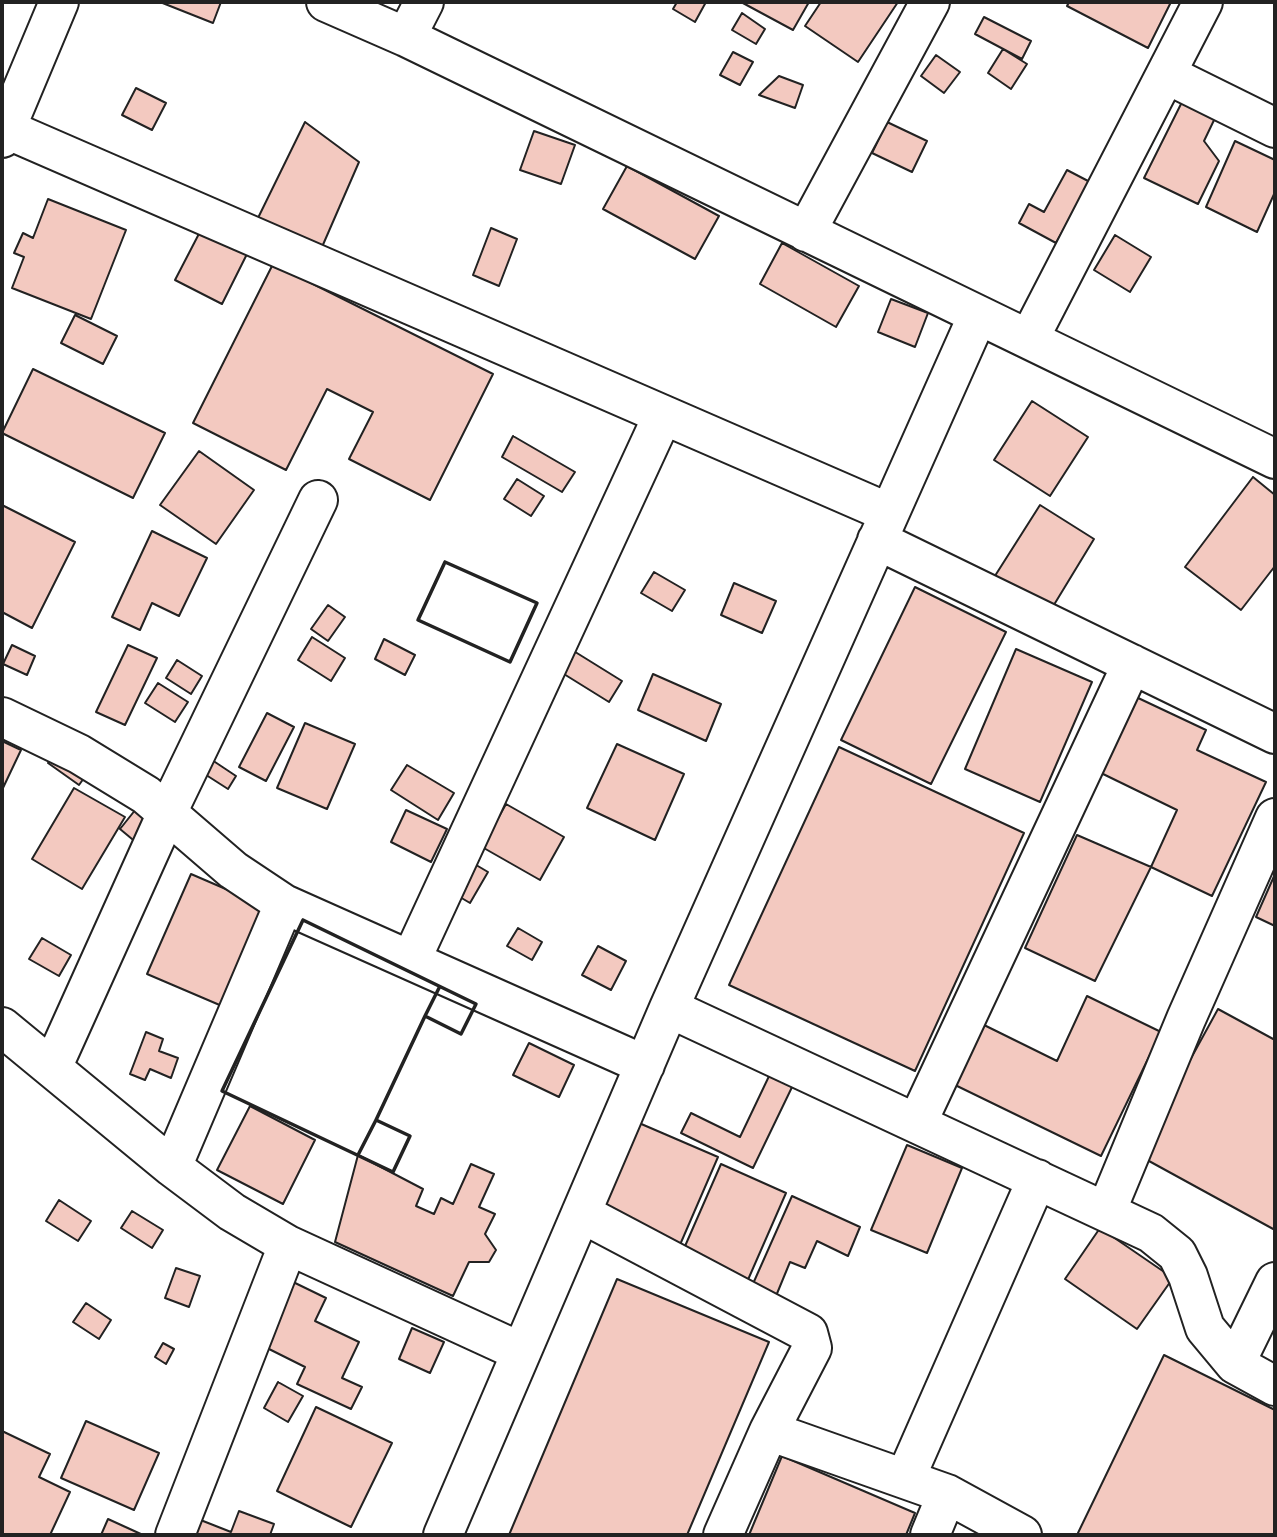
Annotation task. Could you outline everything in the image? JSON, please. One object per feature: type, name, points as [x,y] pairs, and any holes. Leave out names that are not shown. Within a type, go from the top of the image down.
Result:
[{"type":"street","points":[[59,2],[4,134],[663,415],[883,527],[1132,664],[1275,734]]},
{"type":"street","points":[[326,2],[406,37],[1275,459]]},
{"type":"street","points":[[406,37],[424,2]]},
{"type":"street","points":[[806,232],[929,2]]},
{"type":"street","points":[[1029,339],[1203,2]]},
{"type":"street","points":[[1166,74],[1272,120]]},
{"type":"street","points":[[443,1535],[669,1008],[978,315]]},
{"type":"street","points":[[411,960],[663,415]]},
{"type":"street","points":[[52,1068],[167,813],[318,500]]},
{"type":"street","points":[[917,1123],[1132,664]]},
{"type":"street","points":[[2,717],[79,754],[146,794],[233,870],[284,904],[645,1065]]},
{"type":"street","points":[[1106,1212],[1186,1019],[1275,818]]},
{"type":"street","points":[[172,1167],[284,904]]},
{"type":"street","points":[[669,1008],[1151,1233],[1177,1254],[1188,1276],[1205,1328],[1235,1364],[1275,1386]]},
{"type":"street","points":[[2,1027],[172,1167],[232,1212],[288,1245],[521,1352]]},
{"type":"street","points":[[905,1479],[1037,1179]]},
{"type":"street","points":[[582,1213],[808,1333],[812,1348],[769,1431],[723,1535]]},
{"type":"street","points":[[175,1535],[288,1245]]},
{"type":"street","points":[[1235,1364],[1275,1282]]},
{"type":"street","points":[[769,1431],[947,1494],[1022,1535]]},
{"type":"street","points":[[930,1535],[947,1494]]},
{"type":"building","points":[[160,2],[221,2],[213,23]]},
{"type":"building","points":[[677,2],[706,2],[695,22],[673,9]]},
{"type":"building","points":[[741,2],[809,2],[793,30]]},
{"type":"building","points":[[821,2],[898,2],[858,62],[805,26]]},
{"type":"building","points":[[1069,2],[1171,2],[1148,48],[1067,6]]},
{"type":"building","points":[[742,13],[765,29],[756,44],[732,30]]},
{"type":"building","points":[[984,17],[1031,41],[1022,59],[975,34]]},
{"type":"building","points":[[1003,49],[1027,64],[1011,89],[988,73]]},
{"type":"building","points":[[733,52],[753,62],[740,85],[720,75]]},
{"type":"building","points":[[936,55],[960,72],[944,93],[921,76]]},
{"type":"building","points":[[779,76],[803,85],[795,108],[759,95]]},
{"type":"building","points":[[136,88],[166,103],[152,130],[122,115]]},
{"type":"building","points":[[1183,100],[1216,116],[1204,141],[1219,161],[1198,204],[1144,178]]},
{"type":"building","points":[[305,122],[359,162],[322,247],[257,220]]},
{"type":"building","points":[[887,122],[927,141],[912,172],[872,153]]},
{"type":"building","points":[[534,131],[575,145],[561,184],[520,170]]},
{"type":"building","points":[[1235,141],[1275,160],[1275,192],[1257,232],[1206,207]]},
{"type":"building","points":[[627,166],[719,216],[695,259],[603,209]]},
{"type":"building","points":[[1067,170],[1090,182],[1056,243],[1019,223],[1029,204],[1044,212]]},
{"type":"building","points":[[48,199],[126,230],[91,319],[12,288],[24,257],[14,253],[23,233],[33,238]]},
{"type":"building","points":[[203,226],[249,250],[222,304],[175,280]]},
{"type":"building","points":[[491,228],[517,239],[499,286],[473,275]]},
{"type":"building","points":[[1115,235],[1151,257],[1130,292],[1094,270]]},
{"type":"building","points":[[782,243],[859,286],[836,327],[760,284]]},
{"type":"building","points":[[273,264],[493,374],[430,500],[349,459],[373,412],[327,389],[286,470],[193,423]]},
{"type":"building","points":[[891,299],[928,313],[915,347],[878,332]]},
{"type":"building","points":[[75,315],[117,336],[103,364],[61,343]]},
{"type":"building","points":[[33,369],[165,433],[133,498],[2,433]]},
{"type":"building","points":[[1032,401],[1088,437],[1050,496],[994,460]]},
{"type":"building","points":[[513,436],[575,472],[562,492],[502,457]]},
{"type":"building","points":[[199,451],[254,490],[216,544],[160,505]]},
{"type":"building","points":[[1253,477],[1275,495],[1275,566],[1241,610],[1185,567]]},
{"type":"building","points":[[517,479],[544,496],[531,516],[504,499]]},
{"type":"building","points":[[2,505],[75,542],[32,628],[2,612]]},
{"type":"building","points":[[1040,505],[1094,539],[1049,613],[993,579]]},
{"type":"building","points":[[152,531],[207,558],[179,616],[152,603],[140,630],[112,617]]},
{"type":"building","points":[[654,572],[685,590],[672,611],[641,593]]},
{"type":"building","points":[[734,583],[776,601],[762,633],[721,615]]},
{"type":"building","points":[[915,587],[1006,632],[931,784],[841,740]]},
{"type":"building","points":[[328,605],[345,617],[328,641],[311,629]]},
{"type":"building","points":[[312,637],[345,658],[331,681],[298,660]]},
{"type":"building","points":[[384,639],[415,655],[405,675],[375,659]]},
{"type":"building","points":[[12,645],[35,656],[27,675],[3,664]]},
{"type":"building","points":[[128,645],[157,658],[125,725],[96,712]]},
{"type":"building","points":[[564,645],[622,681],[609,702],[551,666]]},
{"type":"building","points":[[1016,649],[1092,682],[1040,802],[965,769]]},
{"type":"building","points":[[177,660],[202,676],[191,694],[166,678]]},
{"type":"building","points":[[653,674],[721,704],[706,741],[638,710]]},
{"type":"building","points":[[158,683],[188,702],[175,722],[145,703]]},
{"type":"building","points":[[1136,697],[1206,730],[1197,750],[1266,782],[1212,896],[1151,867],[1177,810],[1101,773]]},
{"type":"building","points":[[267,713],[294,727],[266,781],[239,767]]},
{"type":"building","points":[[305,723],[355,744],[327,809],[277,788]]},
{"type":"building","points":[[2,741],[21,750],[2,790]]},
{"type":"building","points":[[617,744],[684,774],[655,840],[587,808]]},
{"type":"building","points":[[839,747],[1024,833],[915,1071],[729,985]]},
{"type":"building","points":[[58,748],[89,771],[79,785],[48,763]]},
{"type":"building","points":[[212,760],[236,776],[228,789],[203,773]]},
{"type":"building","points":[[407,765],[454,793],[438,820],[391,790]]},
{"type":"building","points":[[74,788],[125,817],[82,889],[32,859]]},
{"type":"building","points":[[140,804],[159,820],[138,844],[120,829]]},
{"type":"building","points":[[506,804],[564,837],[540,880],[482,847]]},
{"type":"building","points":[[406,810],[447,829],[431,862],[391,842]]},
{"type":"building","points":[[1077,835],[1151,867],[1095,981],[1025,948]]},
{"type":"building","points":[[466,859],[488,872],[470,903],[448,890]]},
{"type":"building","points":[[191,874],[279,912],[236,1012],[147,974]]},
{"type":"building","points":[[1275,874],[1275,926],[1256,917]]},
{"type":"building","points":[[518,928],[542,942],[532,960],[507,946]]},
{"type":"building","points":[[42,938],[71,955],[59,976],[29,959]]},
{"type":"building","points":[[598,946],[626,961],[611,990],[582,975]]},
{"type":"building","points":[[1087,996],[1161,1032],[1101,1156],[953,1084],[982,1024],[1057,1061]]},
{"type":"building","points":[[1218,1009],[1275,1040],[1275,1230],[1138,1155]]},
{"type":"building","points":[[146,1032],[163,1039],[159,1051],[178,1058],[171,1078],[150,1069],[145,1080],[130,1074]]},
{"type":"building","points":[[529,1043],[574,1065],[559,1097],[513,1075]]},
{"type":"building","points":[[771,1072],[794,1083],[753,1168],[681,1133],[691,1113],[740,1137]]},
{"type":"building","points":[[250,1106],[315,1140],[283,1204],[217,1170]]},
{"type":"building","points":[[639,1123],[718,1157],[676,1254],[598,1221]]},
{"type":"building","points":[[907,1145],[962,1168],[927,1253],[871,1230]]},
{"type":"building","points":[[358,1155],[423,1189],[416,1206],[434,1214],[441,1198],[453,1204],[471,1164],[494,1174],[479,1207],[495,1214],[485,1234],[496,1250],[489,1262],[469,1262],[453,1296],[335,1242]]},
{"type":"building","points":[[721,1164],[786,1193],[747,1282],[682,1253]]},
{"type":"building","points":[[792,1196],[860,1227],[848,1256],[817,1241],[805,1268],[790,1262],[776,1296],[752,1286]]},
{"type":"building","points":[[59,1200],[91,1221],[78,1241],[46,1221]]},
{"type":"building","points":[[132,1211],[163,1230],[152,1248],[121,1228]]},
{"type":"building","points":[[1100,1228],[1173,1278],[1137,1329],[1065,1279]]},
{"type":"building","points":[[176,1268],[200,1276],[189,1307],[165,1298]]},
{"type":"building","points":[[617,1279],[769,1342],[687,1535],[509,1535]]},
{"type":"building","points":[[289,1280],[326,1298],[315,1321],[359,1342],[342,1378],[362,1387],[351,1409],[297,1384],[305,1367],[259,1344]]},
{"type":"building","points":[[86,1303],[111,1320],[99,1339],[73,1322]]},
{"type":"building","points":[[412,1328],[444,1342],[430,1373],[399,1359]]},
{"type":"building","points":[[163,1343],[174,1349],[166,1364],[155,1357]]},
{"type":"building","points":[[1164,1355],[1275,1410],[1275,1535],[1077,1535]]},
{"type":"building","points":[[278,1382],[303,1396],[288,1422],[264,1408]]},
{"type":"building","points":[[316,1407],[392,1443],[351,1527],[277,1491]]},
{"type":"building","points":[[86,1421],[159,1453],[134,1510],[61,1478]]},
{"type":"building","points":[[2,1431],[50,1454],[39,1477],[70,1492],[50,1535],[2,1535]]},
{"type":"building","points":[[782,1456],[915,1513],[906,1535],[749,1535]]},
{"type":"building","points":[[239,1511],[274,1524],[270,1535],[192,1535],[198,1519],[231,1532]]},
{"type":"building","points":[[108,1519],[143,1535],[101,1535]]},
{"type":"wall","points":[[445,562],[537,603],[510,662],[418,620],[445,562]]},
{"type":"wall","points":[[303,920],[476,1004],[461,1034],[425,1016],[376,1120],[410,1136],[393,1172],[222,1091],[303,920]]},
{"type":"wall","points":[[425,1016],[439,988]]},
{"type":"wall","points":[[358,1155],[376,1120]]}]
